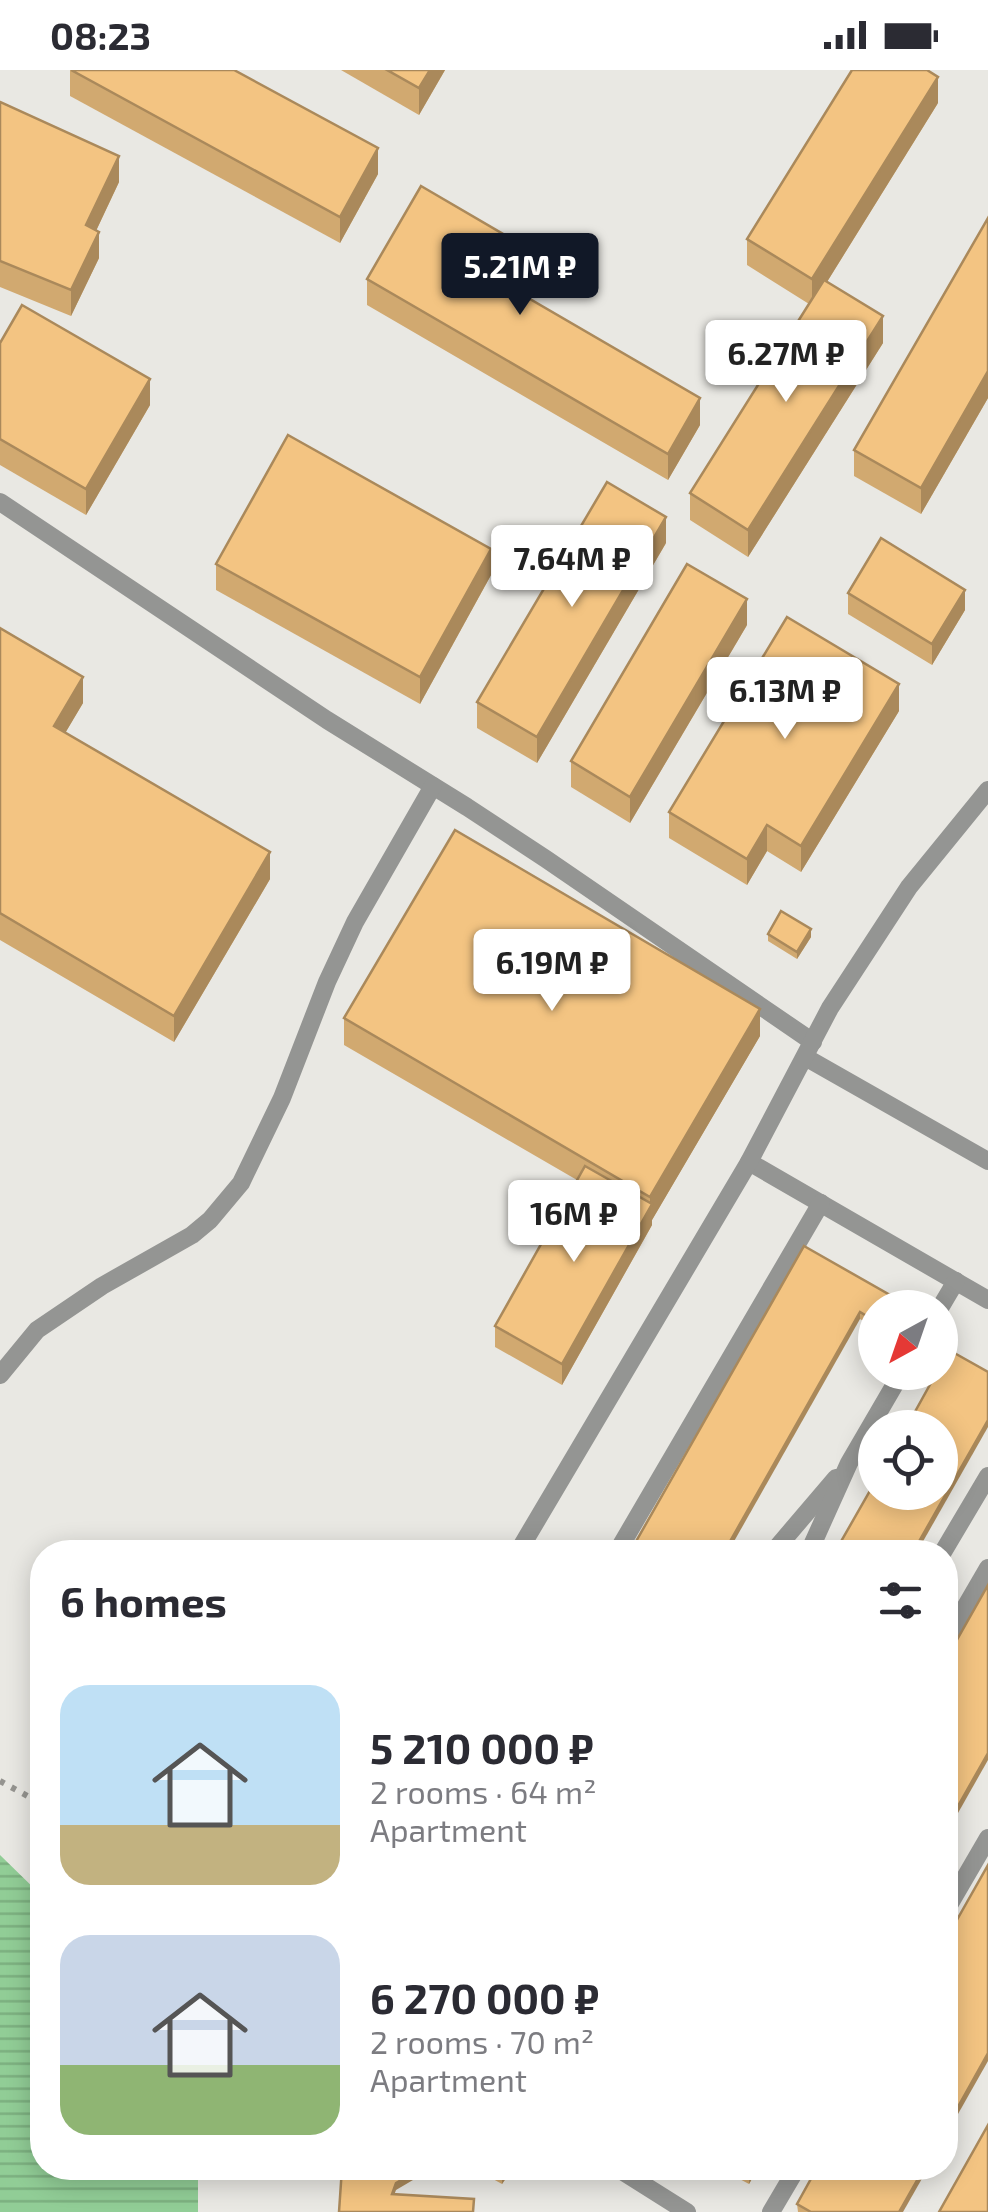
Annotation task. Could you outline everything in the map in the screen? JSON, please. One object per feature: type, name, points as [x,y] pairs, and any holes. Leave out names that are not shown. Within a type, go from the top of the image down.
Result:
[{"type":"lane","points":[[0,502],[326,720],[530,849],[809,1050],[988,1161]]},
{"type":"lane","points":[[0,1374],[37,1330],[102,1286],[192,1235],[240,1184],[282,1098],[326,982],[355,922],[434,786]]},
{"type":"lane","points":[[525,1540],[750,1162],[830,1008],[908,887],[988,790]]},
{"type":"lane","points":[[750,1162],[988,1300]]},
{"type":"lane","points":[[623,1540],[821,1203]]},
{"type":"lane","points":[[951,1290],[956,1281]]},
{"type":"lane","points":[[814,1540],[849,1463],[892,1390]]},
{"type":"lane","points":[[783,1540],[849,1463]]},
{"type":"lane","points":[[950,1540],[988,1476]]},
{"type":"lane","points":[[958,1620],[988,1568]]},
{"type":"lane","points":[[958,1890],[988,1838]]},
{"type":"lane","points":[[646,2180],[686,2212]]},
{"type":"lane","points":[[771,2212],[790,2180]]},
{"type":"path","points":[[0,1781],[30,1797]]},
{"type":"shaded area","points":[[0,1855],[30,1884],[30,2180],[198,2180],[198,2212],[0,2212]]},
{"type":"building","points":[[71,70],[234,70],[378,148],[340,217]]},
{"type":"building","points":[[387,70],[430,70],[419,88]]},
{"type":"building","points":[[852,70],[927,70],[938,77],[812,279],[747,239]]},
{"type":"building","points":[[0,102],[119,156],[86,225],[99,232],[71,290],[0,261]]},
{"type":"building","points":[[421,186],[539,255],[518,292],[700,398],[668,454],[367,279]]},
{"type":"building","points":[[988,218],[988,371],[921,488],[854,450]]},
{"type":"building","points":[[824,280],[883,316],[748,530],[690,493]]},
{"type":"building","points":[[22,305],[150,379],[86,489],[0,439],[0,343]]},
{"type":"building","points":[[288,435],[491,549],[420,677],[216,564]]},
{"type":"building","points":[[607,482],[666,517],[537,737],[477,702]]},
{"type":"building","points":[[881,538],[965,590],[932,644],[848,593]]},
{"type":"building","points":[[687,564],[747,599],[630,797],[571,761]]},
{"type":"building","points":[[787,617],[899,684],[801,846],[767,825],[747,859],[669,812]]},
{"type":"building","points":[[0,628],[83,677],[54,726],[270,852],[174,1016],[0,913]]},
{"type":"building","points":[[455,830],[760,1009],[650,1197],[344,1018]]},
{"type":"building","points":[[781,911],[811,929],[797,952],[768,934]]},
{"type":"building","points":[[585,1166],[652,1204],[562,1364],[495,1326]]},
{"type":"building","points":[[804,1246],[881,1290],[858,1290],[858,1316],[731,1540],[637,1540]]},
{"type":"building","points":[[958,1355],[988,1372],[988,1420],[958,1473],[958,1410],[916,1410],[927,1390],[958,1390]]},
{"type":"building","points":[[859,1510],[937,1510],[920,1540],[842,1540]]},
{"type":"building","points":[[988,1585],[988,1753],[958,1806],[958,1638]]},
{"type":"building","points":[[988,1865],[988,2053],[958,2107],[958,1918]]},
{"type":"building","points":[[988,2125],[988,2212],[939,2212]]},
{"type":"building","points":[[341,2180],[401,2180],[392,2194],[474,2199],[473,2212],[339,2212]]},
{"type":"building","points":[[810,2180],[917,2180],[899,2212],[811,2212],[797,2204]]}]
